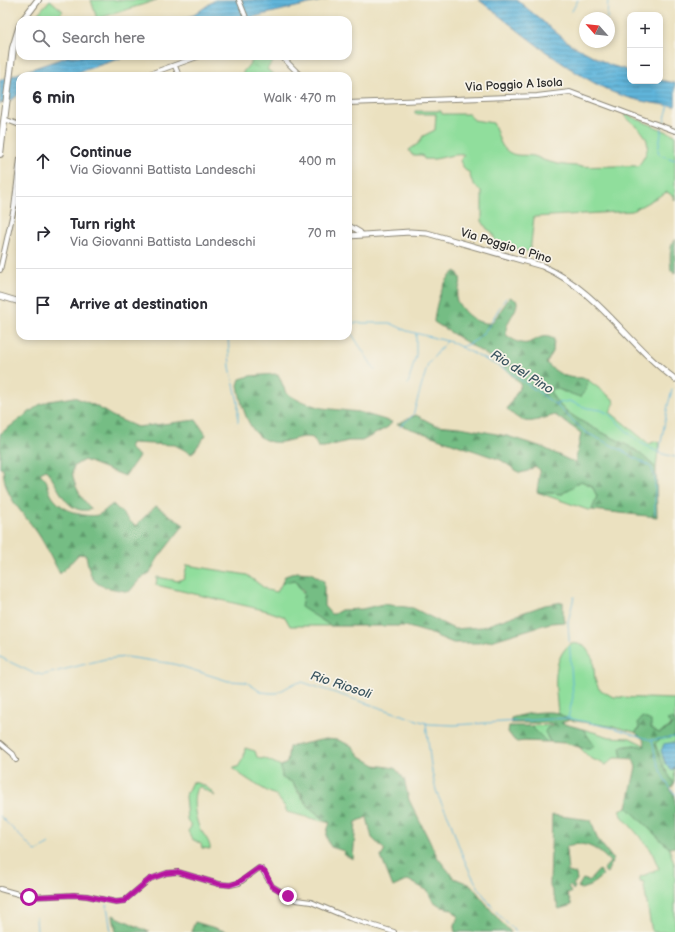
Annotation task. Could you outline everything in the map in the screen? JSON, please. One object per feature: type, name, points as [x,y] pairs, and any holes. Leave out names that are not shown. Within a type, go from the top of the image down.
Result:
[{"type":"main road","points":[[26,16],[38,0]]},
{"type":"main road","points":[[0,154],[11,64],[16,38]]},
{"type":"street","points":[[239,0],[246,16]]},
{"type":"street","points":[[156,72],[190,60]]},
{"type":"street","points":[[285,60],[297,72]]},
{"type":"street","points":[[175,66],[177,72]]},
{"type":"street","name":"Via Poggio A Isola","points":[[352,103],[537,96],[570,92],[675,131]]},
{"type":"street","points":[[5,117],[16,123]]},
{"type":"street","points":[[0,270],[14,208],[16,192]]},
{"type":"street","points":[[14,208],[16,204]]},
{"type":"street","points":[[352,227],[362,235]]},
{"type":"street","name":"Via Poggio a Pino","points":[[352,236],[410,232],[427,233],[542,266],[557,272],[576,284],[600,304],[646,355],[675,379]]},
{"type":"street","points":[[0,296],[16,301]]},
{"type":"street","points":[[0,743],[13,754],[16,760]]},
{"type":"street","points":[[0,890],[5,889],[29,897],[74,895],[116,902],[124,901],[150,879],[167,873],[178,872],[219,884],[230,885],[239,882],[259,868],[265,872],[272,886],[292,898],[311,902],[349,918],[394,932]]},
{"type":"green space","points":[[50,0],[63,11],[58,16],[36,16]]},
{"type":"green space","points":[[91,0],[157,0],[106,16],[96,16]]},
{"type":"green space","points":[[253,60],[271,60],[273,62],[267,69],[270,72],[243,72]]},
{"type":"green space","points":[[415,111],[441,111],[442,114],[469,114],[474,120],[493,123],[503,147],[516,155],[534,156],[557,164],[568,165],[638,166],[644,158],[648,144],[643,133],[625,117],[625,114],[675,135],[675,201],[673,196],[667,192],[632,211],[534,217],[530,252],[497,245],[492,232],[487,229],[482,221],[482,192],[474,184],[470,173],[465,170],[460,161],[464,155],[424,159],[422,155],[412,155],[409,150],[419,143],[423,136],[435,130],[436,114],[415,114]]},
{"type":"green space","points":[[675,239],[675,273],[671,270],[670,258],[672,245]]},
{"type":"green space","points":[[456,271],[460,278],[460,285],[456,299],[466,313],[475,320],[492,323],[510,297],[517,301],[517,305],[507,325],[506,335],[521,343],[530,343],[544,337],[554,339],[553,352],[546,363],[563,375],[588,380],[586,390],[580,397],[555,388],[550,391],[556,401],[576,418],[635,450],[656,468],[657,517],[592,510],[597,496],[592,486],[581,481],[562,494],[537,492],[540,470],[535,466],[528,471],[520,473],[501,460],[397,424],[416,415],[435,425],[460,427],[507,436],[542,447],[575,463],[581,433],[555,415],[535,421],[524,421],[519,419],[507,409],[521,385],[501,364],[434,322],[438,301],[443,287],[451,275]]},
{"type":"green space","points":[[275,374],[279,376],[286,393],[298,400],[322,408],[359,412],[392,422],[388,427],[362,441],[348,441],[325,447],[318,447],[313,438],[309,437],[301,437],[282,442],[271,442],[263,439],[250,424],[242,405],[238,385],[240,379],[250,376]]},
{"type":"green space","points":[[588,380],[613,399],[614,404],[610,412],[649,444],[656,441],[659,443],[656,468],[635,450],[576,418],[556,401],[550,391],[555,387],[564,392],[586,390]]},
{"type":"green space","points":[[74,397],[96,406],[112,416],[137,427],[196,420],[206,435],[192,454],[175,445],[131,443],[129,448],[139,456],[125,476],[84,460],[74,466],[73,477],[77,489],[88,506],[92,509],[83,510],[69,504],[46,470],[40,473],[46,481],[53,498],[68,510],[92,516],[102,513],[113,504],[135,526],[156,506],[184,525],[158,558],[149,574],[140,579],[129,592],[98,584],[91,574],[86,555],[79,554],[60,574],[38,533],[9,494],[4,479],[3,469],[0,468],[0,434],[39,405],[49,401]]},
{"type":"green space","points":[[581,481],[592,486],[597,496],[592,510],[588,510],[537,492],[562,494]]},
{"type":"green space","points":[[187,565],[247,575],[267,590],[277,592],[282,583],[295,581],[319,618],[331,626],[290,626],[285,617],[268,611],[156,585],[157,577],[178,581],[184,578]]},
{"type":"green space","points":[[297,572],[311,573],[324,581],[324,606],[331,614],[341,610],[362,609],[383,604],[413,608],[454,629],[482,627],[545,605],[563,602],[563,618],[566,622],[550,623],[479,643],[453,643],[429,633],[405,626],[331,626],[301,607],[304,592],[295,581],[282,583],[285,576]]},
{"type":"green space","points":[[571,643],[584,645],[593,659],[595,680],[599,689],[613,697],[675,699],[675,721],[671,719],[671,725],[659,733],[651,728],[639,728],[635,732],[616,727],[569,720],[558,713],[556,685],[557,666],[564,650]]},
{"type":"green space","points":[[540,712],[558,713],[569,720],[561,723],[583,729],[594,745],[592,748],[582,748],[565,743],[550,742],[545,732],[547,728],[552,726],[553,724],[550,723],[511,723],[511,718],[522,715]]},
{"type":"green space","points":[[642,717],[651,721],[651,728],[659,733],[672,725],[667,720],[671,719],[675,721],[675,737],[660,739],[655,744],[664,767],[674,784],[670,789],[675,796],[675,847],[669,848],[627,807],[636,767],[633,759],[622,758],[620,747],[636,745],[643,747],[645,743],[644,740],[635,732],[639,729],[638,722]]},
{"type":"green space","points":[[553,725],[547,737],[550,742],[547,742],[531,726]]},
{"type":"green space","points":[[509,726],[531,726],[547,742],[517,742],[508,732]]},
{"type":"green space","points":[[583,729],[610,737],[630,738],[644,745],[643,747],[636,745],[620,747],[622,758],[614,758],[606,765],[590,758],[578,746],[582,748],[590,741]]},
{"type":"green space","points":[[675,737],[675,743],[662,756],[666,765],[674,770],[675,767],[674,784],[664,767],[655,744],[660,739]]},
{"type":"green space","points":[[325,739],[338,740],[352,746],[360,756],[375,765],[395,768],[404,779],[409,800],[438,858],[454,878],[471,885],[499,920],[511,932],[455,932],[454,928],[458,916],[451,909],[442,907],[433,901],[428,891],[408,880],[393,887],[381,857],[385,850],[372,838],[367,817],[356,822],[353,859],[343,854],[344,851],[331,847],[327,835],[330,823],[310,808],[292,782],[282,778],[281,766],[287,763],[289,747]]},
{"type":"green space","points":[[245,748],[255,751],[257,757],[261,759],[264,758],[281,766],[284,776],[292,782],[308,805],[318,815],[330,823],[287,812],[276,795],[236,771],[233,768],[238,767],[244,757]]},
{"type":"green space","points":[[192,782],[205,786],[215,796],[198,787],[194,801],[199,827],[208,841],[210,849],[202,848],[201,844],[192,839],[188,831],[191,827],[187,819],[185,796]]},
{"type":"green space","points":[[627,807],[669,848],[675,866],[675,932],[652,932],[643,881],[640,882],[640,877],[659,869],[651,850],[622,816],[620,810]]},
{"type":"green space","points":[[552,815],[591,820],[597,838],[613,859],[607,873],[603,870],[610,862],[601,853],[586,845],[574,844],[567,846],[568,872],[576,874],[577,881],[573,884],[575,887],[573,890],[571,886],[568,887],[571,893],[567,894],[572,905],[559,909],[550,886]]},
{"type":"green space","points":[[599,870],[603,875],[590,886],[581,889],[578,887],[583,879],[589,881]]},
{"type":"green space","points":[[113,915],[149,932],[116,932]]},
{"type":"green space","points":[[195,922],[228,932],[191,932]]},
{"type":"water","points":[[215,0],[326,0],[257,16],[191,16]]},
{"type":"water","points":[[479,0],[517,0],[570,44],[610,65],[627,70],[627,84],[663,84],[663,81],[675,83],[675,106],[651,103],[612,92],[577,73],[543,50]]},
{"type":"water","points":[[58,60],[116,60],[78,72],[23,72]]},
{"type":"water","points":[[16,74],[16,96],[12,100],[0,104],[0,80]]},
{"type":"water","points":[[675,743],[675,767],[672,771],[666,765],[661,751],[664,744]]},
{"type":"waterway","points":[[572,11],[578,0]]},
{"type":"waterway","points":[[607,12],[608,0]]},
{"type":"waterway","points":[[663,125],[669,105]]},
{"type":"waterway","points":[[662,128],[658,151],[660,155],[675,160]]},
{"type":"waterway","points":[[461,347],[481,336],[506,298]]},
{"type":"waterway","name":"Rio del Pino","points":[[352,323],[390,323],[407,331],[451,342],[506,370],[556,405],[585,432],[651,467],[655,477],[655,514]]},
{"type":"waterway","points":[[352,334],[375,370]]},
{"type":"waterway","points":[[408,384],[416,355],[416,334]]},
{"type":"waterway","points":[[228,340],[230,367],[238,402],[238,422]]},
{"type":"waterway","points":[[400,427],[413,415],[428,364],[447,341]]},
{"type":"waterway","points":[[659,453],[672,390]]},
{"type":"waterway","name":"Rio del Pino","points":[[555,404],[569,401],[587,408],[601,410],[609,414],[636,440],[659,453],[675,457]]},
{"type":"waterway","points":[[568,718],[573,697],[568,622],[574,597]]},
{"type":"waterway","name":"Rio Riosoli","points":[[0,657],[8,661]]},
{"type":"waterway","name":"Rio Riosoli","points":[[10,662],[33,673],[43,675],[105,659],[127,657],[174,664],[228,681],[246,682],[261,692],[277,693],[295,683],[302,682],[429,724],[454,725],[568,718],[617,729],[651,740],[675,737]]},
{"type":"waterway","points":[[426,723],[431,765],[436,790],[450,820],[461,853],[475,881],[492,907],[516,932]]},
{"type":"waterway","points":[[652,740],[660,769],[666,782],[675,794]]},
{"type":"waterway","points":[[0,816],[36,852],[49,844]]},
{"type":"waterway","points":[[107,905],[111,932]]},
{"type":"waterway","points":[[36,917],[37,932]]},
{"type":"route","points":[[29,897],[39,898],[74,895],[116,902],[124,901],[150,879],[167,873],[178,872],[219,884],[230,885],[239,882],[259,868],[265,872],[268,880],[275,889],[288,896]]}]
